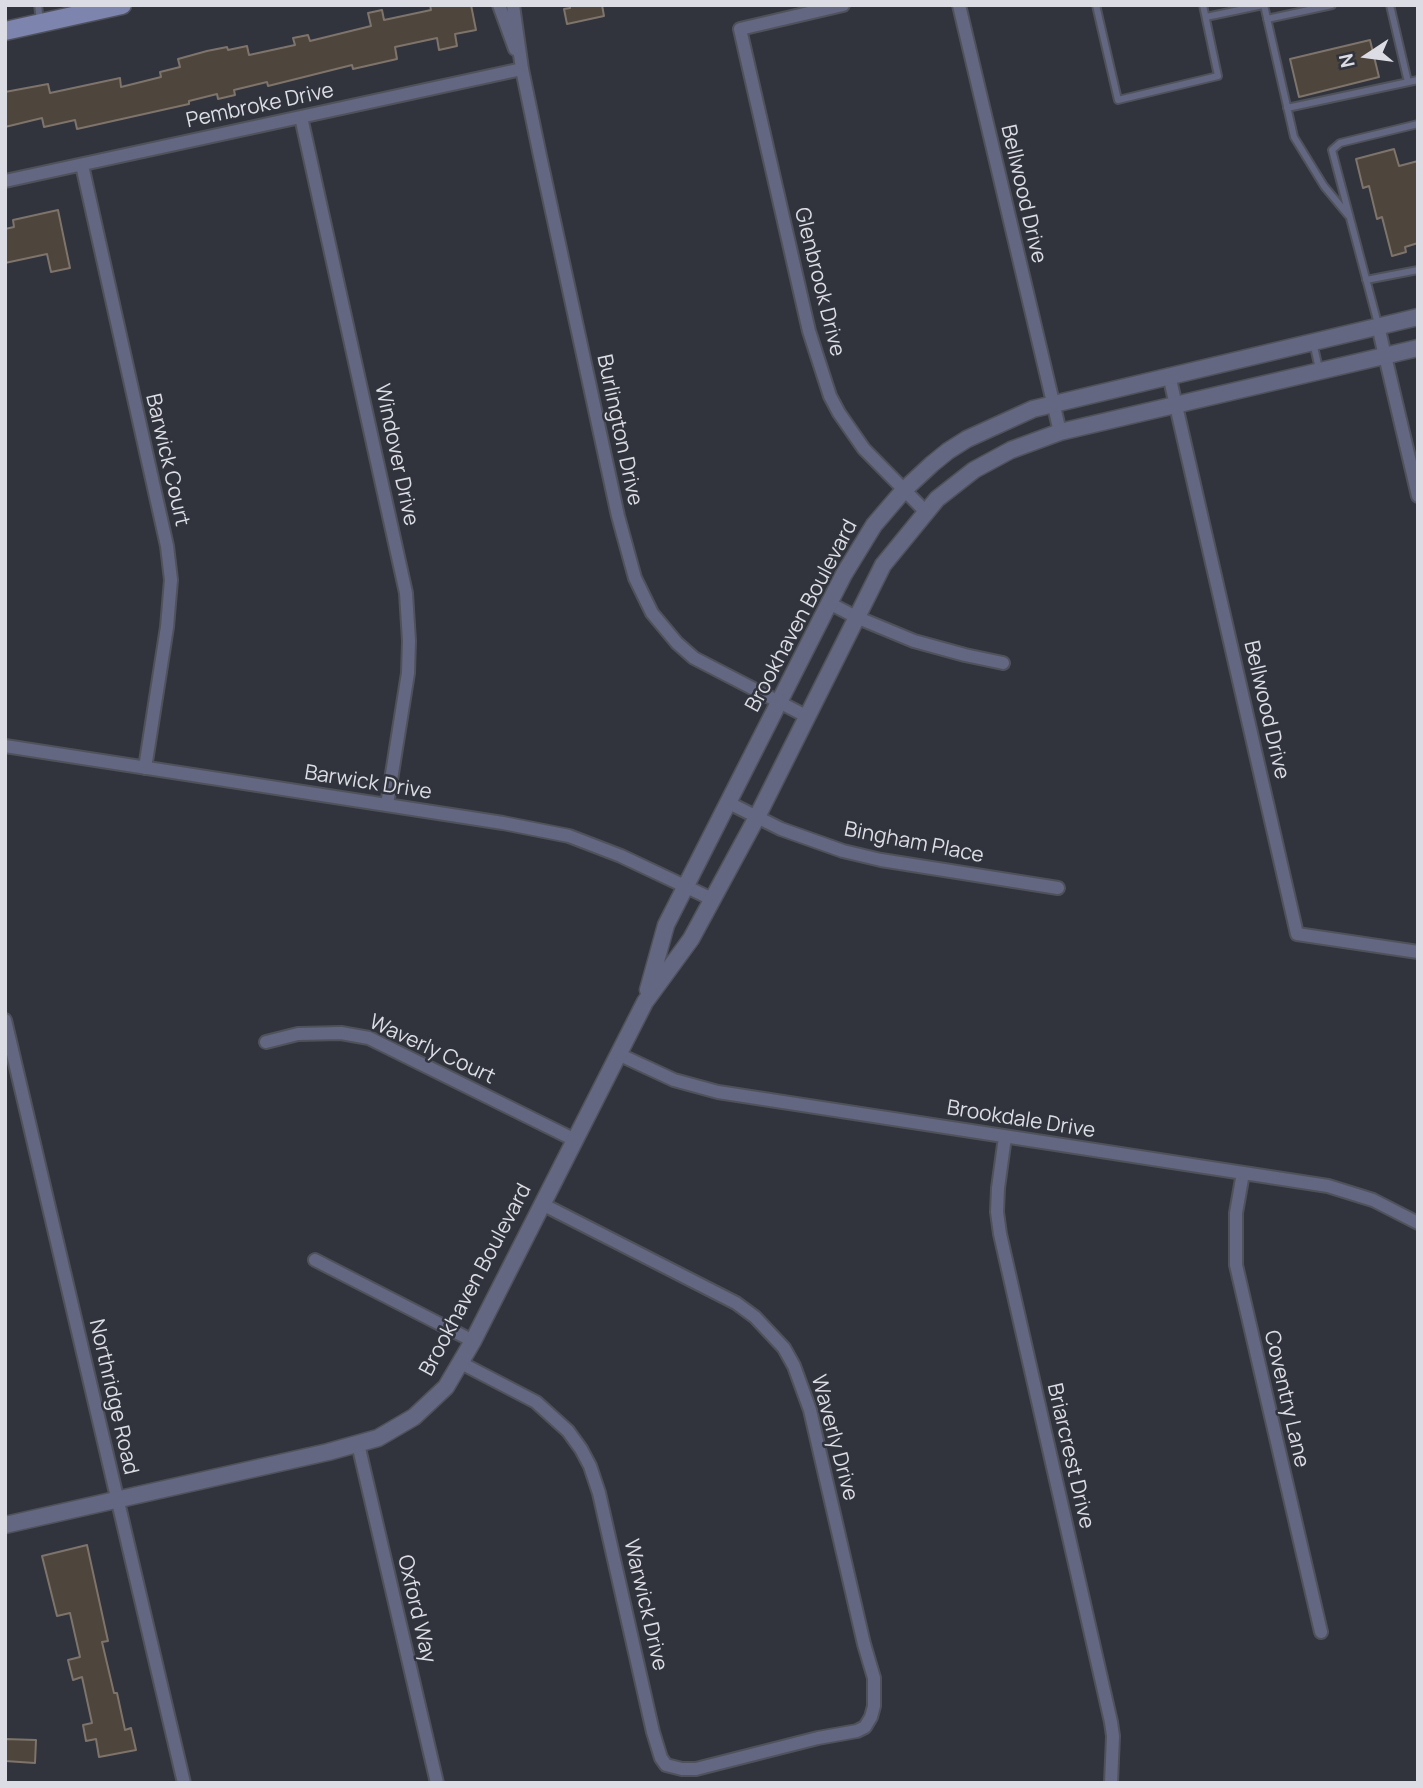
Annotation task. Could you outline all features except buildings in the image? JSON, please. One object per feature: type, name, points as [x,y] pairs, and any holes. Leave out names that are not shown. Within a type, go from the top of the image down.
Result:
[{"type":"main road","points":[[5,32],[39,14],[122,5]]},
{"type":"street","name":"Burlington Drive","points":[[499,5],[522,69]]},
{"type":"street","name":"Burlington Drive","points":[[513,5],[522,69],[615,503],[635,578],[652,612],[677,643],[694,658],[806,716]]},
{"type":"street","name":"Glenbrook Drive","points":[[843,5],[740,29],[806,318],[822,375],[839,413],[851,431],[926,512]]},
{"type":"street","name":"Bellwood Drive","points":[[959,5],[1060,432]]},
{"type":"street","name":"Pembroke Drive","points":[[5,181],[522,69]]},
{"type":"street","name":"Windover Drive","points":[[301,117],[406,593],[408,673],[387,806]]},
{"type":"street","name":"Barwick Court","points":[[82,165],[167,546],[171,580],[167,627],[145,768]]},
{"type":"street","name":"Brookhaven Boulevard","points":[[645,1002],[666,925],[860,546],[874,524],[904,490],[947,451],[1010,417],[1052,403],[1418,317]]},
{"type":"street","points":[[1378,326],[1418,496]]},
{"type":"street","name":"Brookhaven Boulevard","points":[[5,1525],[358,1444],[397,1429],[414,1418],[446,1387],[461,1363],[645,1002],[691,939],[757,817],[883,565],[937,499],[974,470],[1011,450],[1060,432],[1418,348]]},
{"type":"street","name":"Bellwood Drive","points":[[1169,375],[1297,934],[1418,952]]},
{"type":"street","points":[[829,603],[914,641],[1003,663]]},
{"type":"street","name":"Barwick Drive","points":[[5,746],[569,836],[604,848],[712,899]]},
{"type":"street","name":"Bingham Place","points":[[729,803],[811,840],[881,860],[1058,888]]},
{"type":"street","name":"Northridge Road","points":[[5,1020],[184,1783]]},
{"type":"street","name":"Waverly Court","points":[[266,1042],[298,1034],[341,1032],[369,1038],[573,1139]]},
{"type":"street","name":"Brookdale Drive","points":[[618,1054],[674,1080],[718,1093],[1328,1186],[1394,1210],[1418,1223]]},
{"type":"street","name":"Briarcrest Drive","points":[[1005,1137],[998,1188],[1000,1234],[1111,1722],[1111,1783]]},
{"type":"street","name":"Coventry Lane","points":[[1242,1173],[1236,1213],[1236,1265],[1321,1632]]},
{"type":"street","name":"Waverly Drive","points":[[541,1204],[736,1303],[770,1332],[784,1348],[794,1366],[810,1410],[876,1692],[871,1717],[865,1727],[818,1738]]},
{"type":"street","points":[[315,1260],[472,1341]]},
{"type":"street","name":"Warwick Drive","points":[[461,1363],[536,1402],[555,1418],[581,1449],[590,1466],[599,1493],[653,1732],[666,1765],[696,1769],[818,1738]]},
{"type":"street","name":"Oxford Way","points":[[358,1444],[437,1783]]},
{"type":"lane","points":[[1096,5],[1118,100],[1218,76],[1203,5]]},
{"type":"lane","points":[[1206,17],[1263,5],[1294,137],[1324,187],[1349,216]]},
{"type":"lane","points":[[1267,19],[1332,5]]},
{"type":"lane","points":[[1390,5],[1408,82]]},
{"type":"lane","points":[[1287,108],[1418,80]]},
{"type":"lane","points":[[1378,326],[1332,150],[1340,143],[1418,124]]},
{"type":"lane","points":[[1366,280],[1418,270]]},
{"type":"lane","points":[[1312,341],[1320,370]]}]
